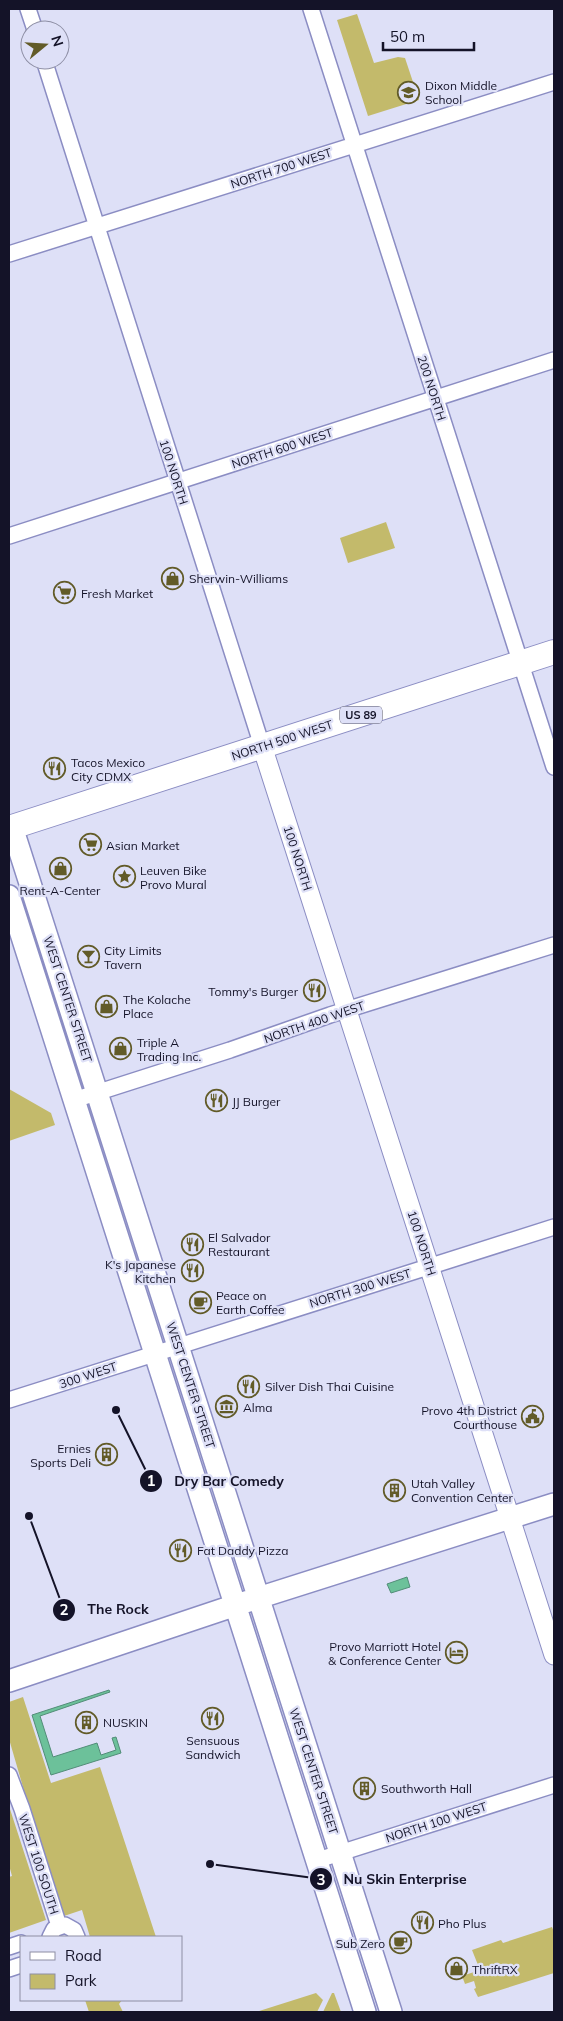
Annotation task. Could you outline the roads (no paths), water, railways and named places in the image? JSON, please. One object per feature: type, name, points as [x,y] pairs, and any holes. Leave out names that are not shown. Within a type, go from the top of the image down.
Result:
[{"type":"main road","name":"NORTH 500 WEST","points":[[10,823],[262,746],[554,652]]},
{"type":"main road","name":"WEST CENTER STREET","points":[[10,823],[98,1093],[236,1605],[365,2012]]},
{"type":"main road","name":"WEST CENTER STREET","points":[[9,896],[74,1100],[259,1598],[391,2012]]},
{"type":"main road","points":[[9,1681],[236,1605],[554,1504]]},
{"type":"street","name":"200 NORTH","points":[[311,9],[554,767]]},
{"type":"street","name":"100 NORTH","points":[[47,70],[177,481],[554,1655]]},
{"type":"street","name":"NORTH 700 WEST","points":[[9,254],[554,82]]},
{"type":"street","name":"NORTH 600 WEST","points":[[9,536],[554,360]]},
{"type":"street","name":"NORTH 400 WEST","points":[[74,1100],[348,1010],[554,946]]},
{"type":"street","name":"NORTH 300 WEST","points":[[166,1349],[554,1227]]},
{"type":"street","name":"300 WEST","points":[[9,1400],[166,1349]]},
{"type":"street","name":"WEST 100 SOUTH","points":[[9,1775],[22,1809],[50,1933]]},
{"type":"street","name":"NORTH 100 WEST","points":[[318,1860],[554,1785]]},
{"type":"street","points":[[50,1933],[70,1927],[77,1936]]},
{"type":"place","name":"Dixon Middle School","points":[[409,92]]},
{"type":"place","name":"Sherwin-Williams","points":[[173,578]]},
{"type":"place","name":"Fresh Market","points":[[65,593]]},
{"type":"place","name":"Tacos Mexico City CDMX","points":[[55,769]]},
{"type":"place","name":"Asian Market","points":[[90,845]]},
{"type":"place","name":"Rent-A-Center","points":[[60,869]]},
{"type":"place","name":"Leuven Bike Provo Mural","points":[[124,877]]},
{"type":"place","name":"City Limits Tavern","points":[[88,957]]},
{"type":"place","name":"Tommy's Burger","points":[[314,991]]},
{"type":"place","name":"The Kolache Place","points":[[107,1006]]},
{"type":"place","name":"Triple A Trading Inc.","points":[[121,1049]]},
{"type":"place","name":"JJ Burger","points":[[216,1101]]},
{"type":"place","name":"El Salvador Restaurant","points":[[192,1244]]},
{"type":"place","name":"K's Japanese Kitchen","points":[[192,1271]]},
{"type":"place","name":"Peace on Earth Coffee","points":[[200,1302]]},
{"type":"place","name":"Silver Dish Thai Cuisine","points":[[249,1386]]},
{"type":"place","name":"Alma","points":[[227,1407]]},
{"type":"place","name":"Dry Bar Comedy","points":[[116,1410]]},
{"type":"place","name":"Provo 4th District Courthouse","points":[[533,1417]]},
{"type":"place","name":"Ernies Sports Deli","points":[[107,1455]]},
{"type":"place","name":"Utah Valley Convention Center","points":[[395,1490]]},
{"type":"place","name":"The Rock","points":[[29,1516]]},
{"type":"place","name":"Fat Daddy Pizza","points":[[181,1550]]},
{"type":"place","name":"Provo Marriott Hotel & Conference Center","points":[[457,1653]]},
{"type":"place","name":"Sensuous Sandwich","points":[[213,1719]]},
{"type":"place","name":"NUSKIN","points":[[87,1722]]},
{"type":"place","name":"Southworth Hall","points":[[365,1788]]},
{"type":"place","name":"Nu Skin Enterprise","points":[[210,1864]]},
{"type":"place","name":"Pho Plus","points":[[422,1923]]},
{"type":"place","name":"Sub Zero","points":[[401,1943]]},
{"type":"place","name":"ThriftRX","points":[[456,1969]]}]
